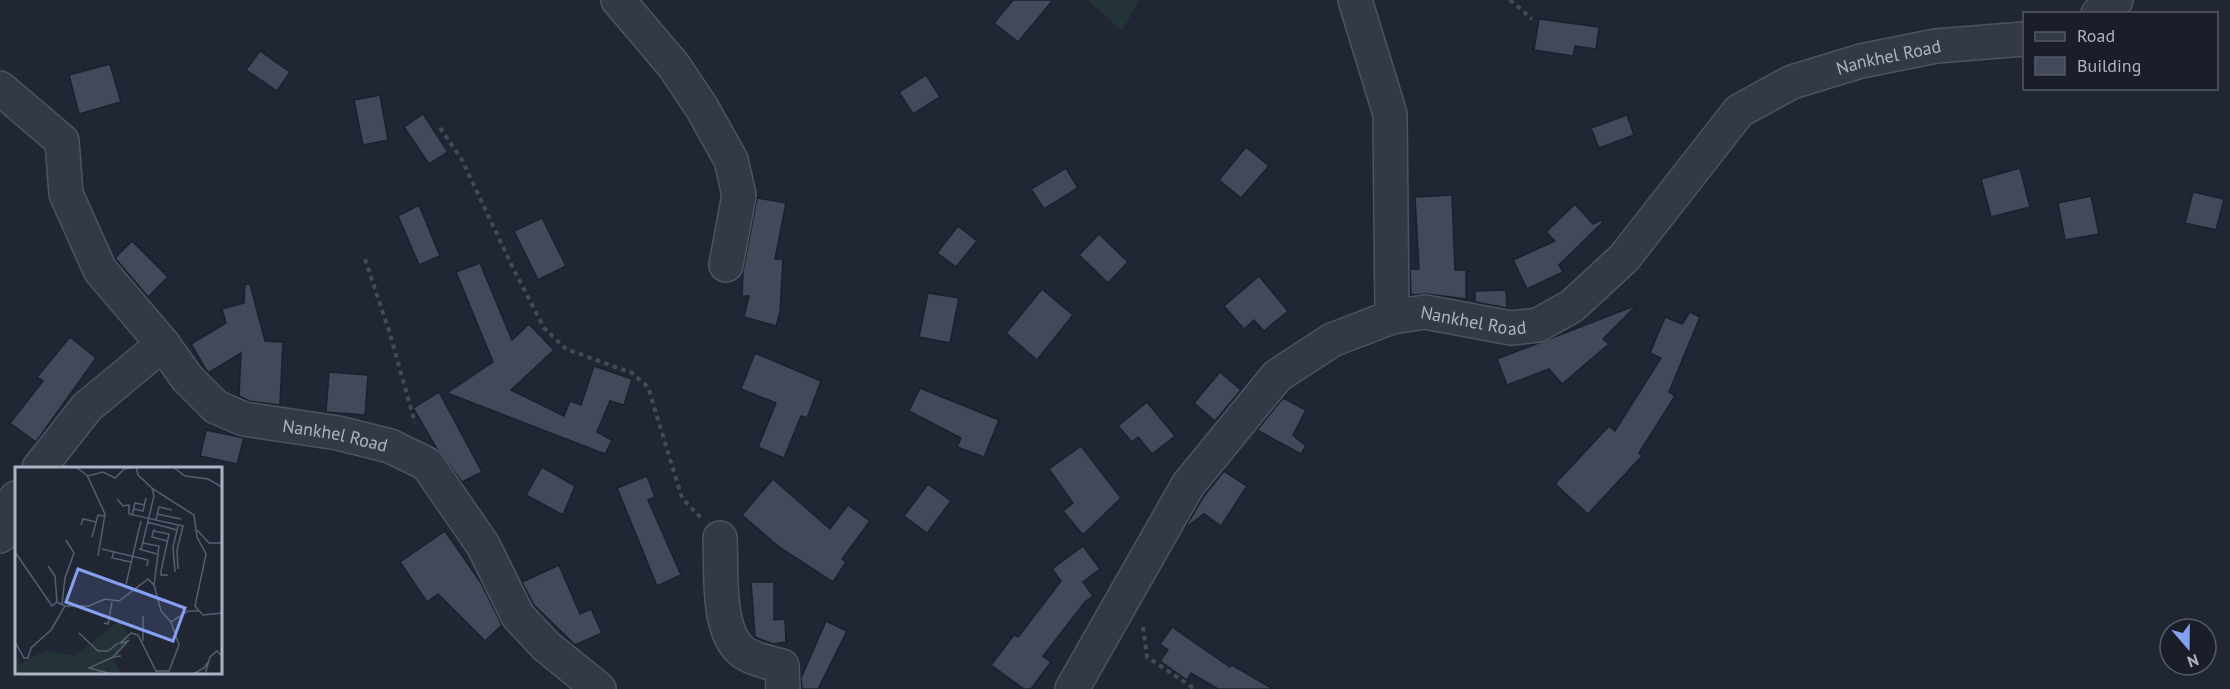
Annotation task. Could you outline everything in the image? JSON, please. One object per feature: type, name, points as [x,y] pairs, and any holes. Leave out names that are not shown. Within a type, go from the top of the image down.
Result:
[{"type":"street","points":[[618,0],[674,66],[702,108],[731,160],[739,195],[726,265]]},
{"type":"street","points":[[1356,0],[1390,114],[1392,316]]},
{"type":"street","points":[[2101,12],[2116,0]]},
{"type":"street","name":"Nankhel Road","points":[[1072,689],[1188,485],[1277,376],[1332,340],[1392,316],[1425,312],[1511,328],[1538,325],[1572,306],[1624,258],[1740,111],[1792,82],[1862,61],[1936,46],[2023,39]]},
{"type":"street","name":"Nankhel Road","points":[[0,88],[62,141],[66,194],[100,270],[164,344],[187,378],[216,407],[244,419],[338,433],[390,446],[427,464],[483,545],[518,616],[546,646],[599,689]]},
{"type":"street","points":[[40,467],[87,406],[164,344]]},
{"type":"street","points":[[0,536],[10,506],[15,499]]},
{"type":"street","points":[[720,538],[723,606],[730,638],[746,654],[782,666],[783,689]]},
{"type":"path","points":[[1510,0],[1532,19]]},
{"type":"path","points":[[440,128],[461,158],[507,258],[544,328],[566,350],[632,373],[648,387],[682,498],[720,538]]},
{"type":"path","points":[[365,259],[390,334],[427,464]]},
{"type":"path","points":[[1121,600],[1141,614],[1147,657],[1195,689]]},
{"type":"shaded area","points":[[1088,0],[1139,0],[1122,31]]},
{"type":"building","points":[[1013,0],[1053,0],[1018,42],[994,23]]},
{"type":"building","points":[[1539,19],[1599,27],[1596,49],[1575,46],[1573,56],[1534,50]]},
{"type":"building","points":[[260,51],[290,72],[277,91],[246,70]]},
{"type":"building","points":[[110,64],[121,102],[79,114],[69,75]]},
{"type":"building","points":[[926,75],[940,97],[913,114],[899,92]]},
{"type":"building","points":[[380,95],[388,140],[363,145],[354,100]]},
{"type":"building","points":[[423,114],[448,152],[429,164],[404,127]]},
{"type":"building","points":[[1627,115],[1634,135],[1599,148],[1591,128]]},
{"type":"building","points":[[1246,147],[1269,166],[1241,198],[1219,180]]},
{"type":"building","points":[[1066,168],[1078,188],[1044,209],[1031,189]]},
{"type":"building","points":[[2020,168],[2030,207],[1991,217],[1981,179]]},
{"type":"building","points":[[2193,192],[2224,199],[2216,230],[2185,223]]},
{"type":"building","points":[[1452,195],[1455,270],[1466,270],[1466,299],[1428,294],[1411,295],[1410,269],[1419,269],[1415,197]]},
{"type":"building","points":[[2091,196],[2099,234],[2065,240],[2058,203]]},
{"type":"building","points":[[757,198],[786,203],[775,259],[783,259],[780,312],[776,326],[744,317],[749,296],[742,296],[743,271]]},
{"type":"building","points":[[1575,204],[1593,224],[1601,220],[1603,222],[1559,265],[1563,272],[1527,289],[1513,260],[1555,241],[1546,232]]},
{"type":"building","points":[[419,205],[440,256],[419,265],[398,216]]},
{"type":"building","points":[[542,218],[566,266],[538,280],[514,231]]},
{"type":"building","points":[[958,226],[977,241],[956,267],[937,253]]},
{"type":"building","points":[[1099,234],[1128,262],[1108,283],[1079,255]]},
{"type":"building","points":[[132,241],[168,277],[148,297],[115,258]]},
{"type":"building","points":[[480,263],[512,340],[529,324],[554,350],[511,390],[564,416],[570,401],[581,405],[594,366],[632,379],[624,405],[610,401],[597,432],[612,440],[605,454],[447,393],[493,362],[456,272]]},
{"type":"building","points":[[1259,276],[1288,311],[1264,331],[1254,320],[1244,329],[1224,306]]},
{"type":"building","points":[[245,284],[250,284],[265,341],[283,342],[280,405],[249,401],[239,396],[241,353],[208,373],[191,344],[226,323],[222,309],[244,303]]},
{"type":"building","points":[[1042,289],[1073,315],[1037,360],[1006,333]]},
{"type":"building","points":[[1506,290],[1507,308],[1475,302],[1475,291]]},
{"type":"building","points":[[928,293],[959,298],[950,343],[919,337]]},
{"type":"building","points":[[1637,305],[1603,339],[1609,344],[1562,384],[1549,369],[1507,385],[1497,359]]},
{"type":"building","points":[[1690,312],[1700,317],[1669,392],[1675,396],[1639,453],[1642,456],[1588,514],[1555,484],[1609,426],[1615,431],[1661,358],[1650,353],[1665,317],[1682,324]]},
{"type":"building","points":[[70,337],[96,358],[36,442],[10,423],[43,381],[37,377]]},
{"type":"building","points":[[755,353],[821,381],[807,418],[801,416],[784,458],[758,447],[776,403],[741,389]]},
{"type":"building","points":[[329,372],[368,375],[365,415],[326,412]]},
{"type":"building","points":[[1220,372],[1241,390],[1215,421],[1194,403]]},
{"type":"building","points":[[920,388],[999,420],[984,457],[957,447],[961,438],[909,411]]},
{"type":"building","points":[[439,392],[482,472],[462,482],[437,449],[413,408]]},
{"type":"building","points":[[1283,398],[1306,410],[1293,435],[1306,446],[1301,454],[1257,430]]},
{"type":"building","points":[[1147,402],[1175,436],[1152,454],[1138,437],[1132,442],[1118,426]]},
{"type":"building","points":[[206,430],[244,438],[237,464],[200,456]]},
{"type":"building","points":[[1081,446],[1121,498],[1083,535],[1063,511],[1073,503],[1049,469]]},
{"type":"building","points":[[542,467],[575,486],[563,515],[526,495]]},
{"type":"building","points":[[1224,471],[1247,486],[1221,526],[1204,514],[1185,528],[1204,496]]},
{"type":"building","points":[[647,476],[655,497],[648,500],[681,575],[657,586],[617,488]]},
{"type":"building","points":[[773,479],[830,529],[848,505],[870,521],[842,559],[846,562],[833,582],[779,547],[742,515]]},
{"type":"building","points":[[928,484],[951,501],[927,533],[904,516]]},
{"type":"building","points":[[445,531],[481,583],[502,625],[485,641],[438,594],[427,602],[400,562]]},
{"type":"building","points":[[1083,546],[1100,569],[1083,582],[1093,596],[1085,602],[1043,656],[1051,662],[1031,689],[1024,689],[991,665],[1014,635],[1018,637],[1061,581],[1052,569]]},
{"type":"building","points":[[559,565],[580,614],[591,609],[602,633],[575,645],[534,605],[522,582]]},
{"type":"building","points":[[751,582],[774,582],[774,620],[785,619],[786,642],[773,644],[755,637]]},
{"type":"building","points":[[826,621],[847,631],[818,689],[802,689],[801,678]]},
{"type":"building","points":[[1172,627],[1230,667],[1232,665],[1273,689],[1218,689],[1191,673],[1187,680],[1160,661],[1168,650],[1160,644]]}]
